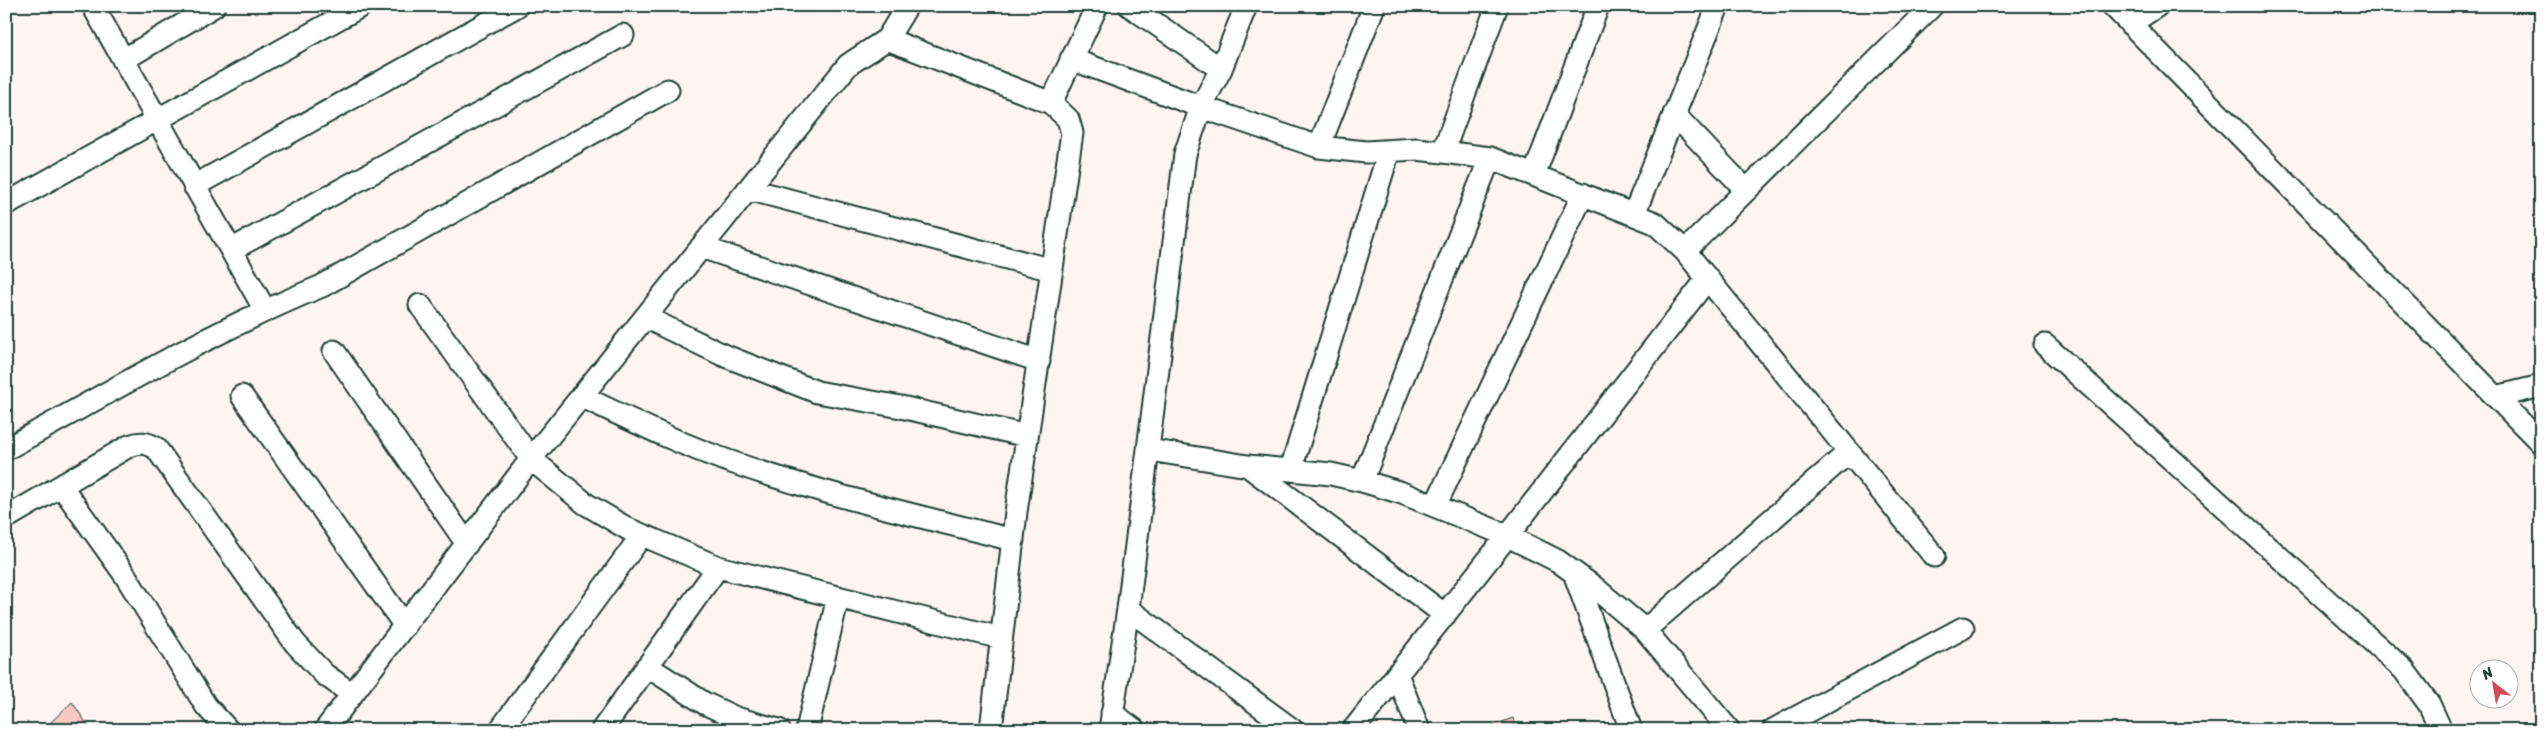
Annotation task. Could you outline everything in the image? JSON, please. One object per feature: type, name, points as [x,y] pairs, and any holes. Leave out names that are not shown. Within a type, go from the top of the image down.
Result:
[{"type":"street","points":[[93,6],[264,310]]},
{"type":"street","points":[[123,60],[214,6]]},
{"type":"street","points":[[6,204],[361,6]]},
{"type":"street","points":[[194,186],[517,6]]},
{"type":"street","points":[[325,730],[581,396],[848,65],[887,39],[907,6]]},
{"type":"street","points":[[1051,103],[1097,6]]},
{"type":"street","points":[[1130,6],[1222,69]]},
{"type":"street","points":[[1135,730],[1111,722],[1149,450],[1185,154],[1201,107],[1222,69],[1246,6]]},
{"type":"street","points":[[1319,147],[1374,6]]},
{"type":"street","points":[[1443,152],[1497,6]]},
{"type":"street","points":[[1534,175],[1598,6]]},
{"type":"street","points":[[1634,214],[1718,6]]},
{"type":"street","points":[[2113,6],[2541,443]]},
{"type":"street","points":[[2130,24],[2157,6]]},
{"type":"street","points":[[1685,251],[1924,9]]},
{"type":"street","points":[[231,250],[623,35]]},
{"type":"street","points":[[887,39],[1051,103],[1068,119],[1072,133],[1012,540],[991,730]]},
{"type":"street","points":[[1071,58],[1201,107],[1319,147],[1366,152],[1416,149],[1490,158],[1655,223],[1685,251],[1708,278],[1934,556]]},
{"type":"street","points":[[6,449],[191,347],[264,310],[322,286],[668,90]]},
{"type":"street","points":[[1674,114],[1746,190]]},
{"type":"street","points":[[1291,469],[1389,151]]},
{"type":"street","points":[[1362,481],[1490,158]]},
{"type":"street","points":[[748,189],[1052,270]]},
{"type":"street","points":[[1435,506],[1583,194]]},
{"type":"street","points":[[701,247],[1039,361]]},
{"type":"street","points":[[1354,730],[1708,278]]},
{"type":"street","points":[[420,305],[532,459],[586,504],[642,535],[718,567],[1001,638]]},
{"type":"street","points":[[645,317],[723,354],[818,392],[901,407],[1027,436]]},
{"type":"street","points":[[2045,345],[2404,670],[2429,704],[2442,730]]},
{"type":"street","points":[[334,351],[466,544]]},
{"type":"street","points":[[2496,397],[2541,386]]},
{"type":"street","points":[[242,396],[405,626]]},
{"type":"street","points":[[581,396],[691,447],[734,463],[839,496],[1012,540]]},
{"type":"street","points":[[6,518],[62,487],[129,446],[140,443],[149,444],[156,448],[295,643],[324,674],[352,694]]},
{"type":"street","points":[[1149,450],[1248,466],[1331,474],[1362,481],[1435,506],[1506,535],[1558,561],[1594,587],[1645,630],[1729,730]]},
{"type":"street","points":[[1645,630],[1849,452]]},
{"type":"street","points":[[1248,466],[1445,615]]},
{"type":"street","points":[[62,487],[125,575],[206,706],[228,730]]},
{"type":"street","points":[[500,730],[642,535]]},
{"type":"street","points":[[602,730],[718,567]]},
{"type":"street","points":[[1574,573],[1631,730]]},
{"type":"street","points":[[807,730],[838,597]]},
{"type":"street","points":[[1128,609],[1293,730]]},
{"type":"street","points":[[1773,730],[1963,628]]},
{"type":"street","points":[[647,666],[704,703],[728,715],[779,730]]},
{"type":"street","points":[[1398,674],[1419,730]]},
{"type":"building","points":[[72,702],[91,730],[55,730],[50,723]]},
{"type":"building","points":[[1513,718],[1517,730],[1481,730]]}]
